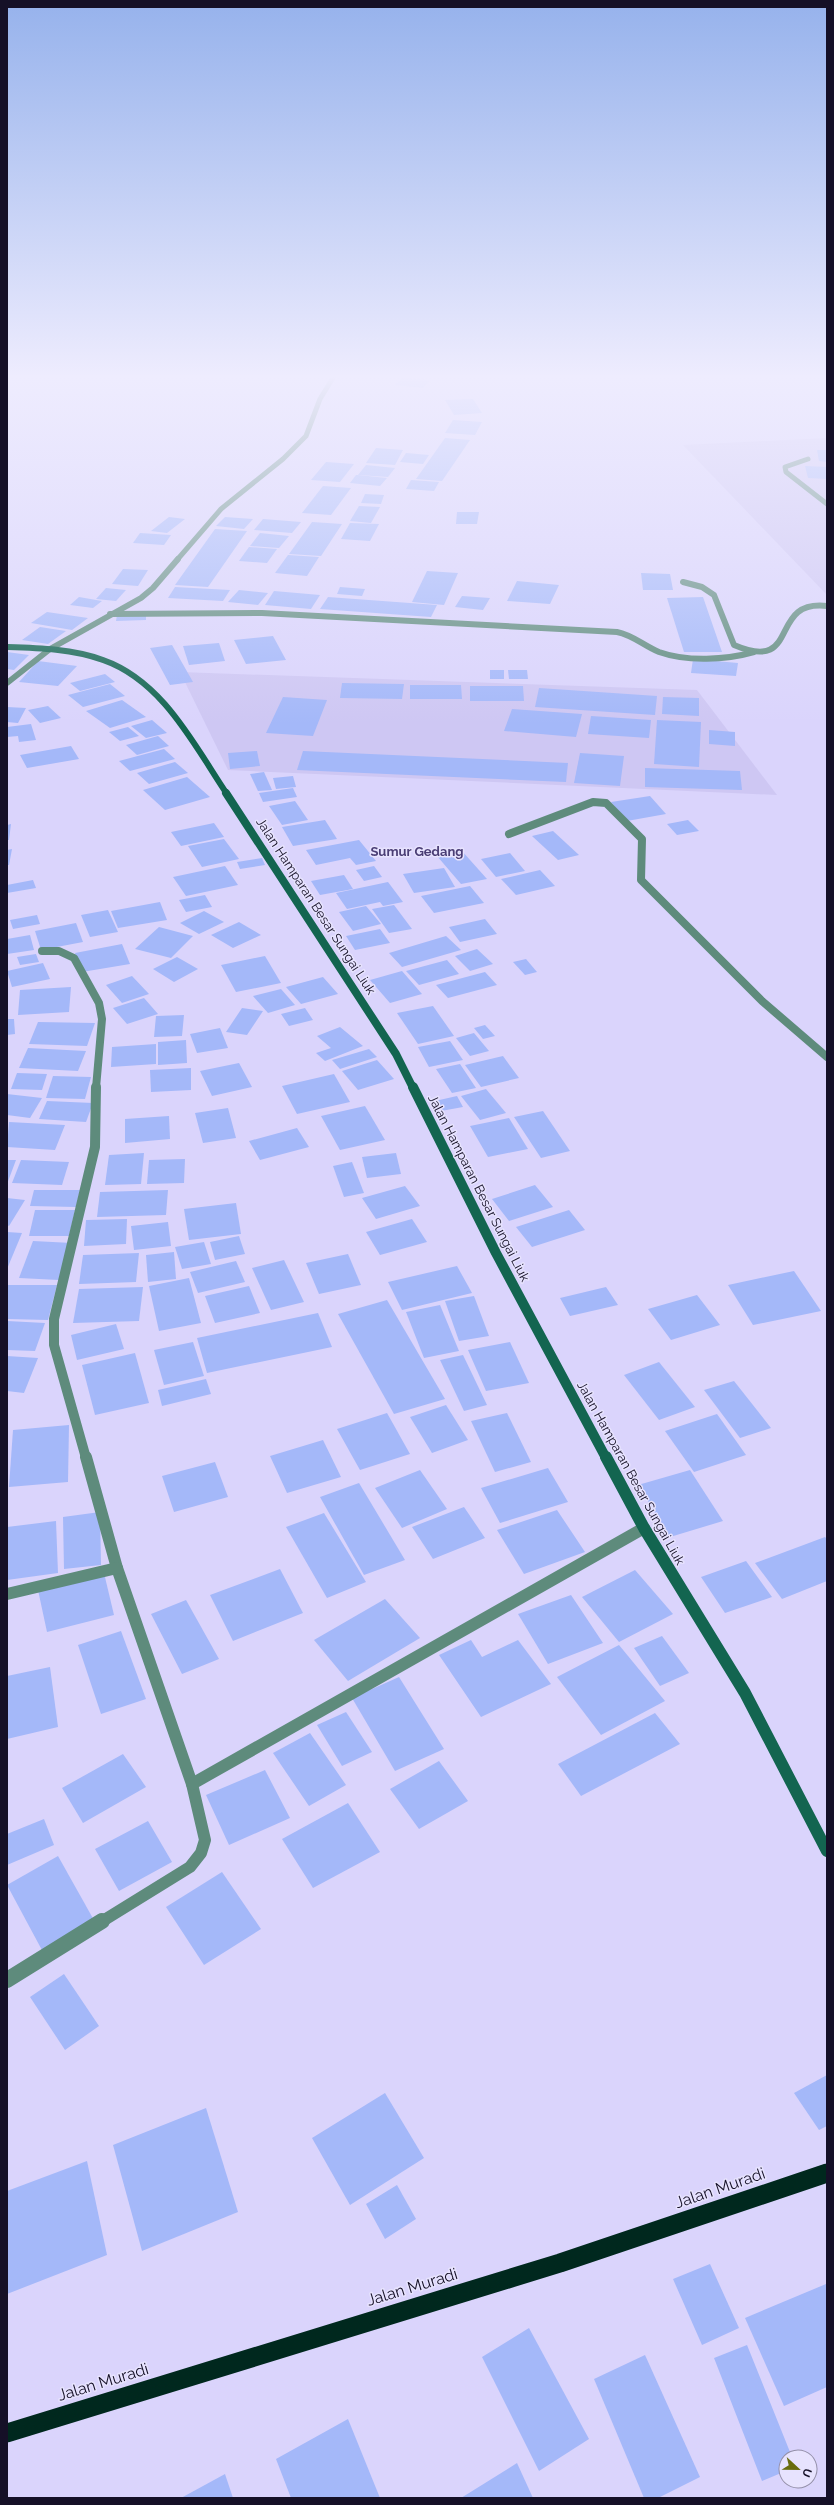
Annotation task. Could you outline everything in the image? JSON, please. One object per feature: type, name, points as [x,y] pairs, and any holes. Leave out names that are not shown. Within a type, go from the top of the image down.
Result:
[{"type":"highway","name":"Jalan Muradi","points":[[7,2433],[560,2263],[827,2173]]},
{"type":"street","points":[[7,683],[50,649],[141,598],[153,588],[221,509],[245,490]]},
{"type":"street","points":[[809,490],[827,504]]},
{"type":"street","points":[[683,582],[702,587],[714,594],[734,645],[754,652]]},
{"type":"street","points":[[110,614],[269,614],[617,632],[632,635],[657,652],[672,655],[727,658],[754,652],[765,652],[777,646],[791,622],[802,609],[809,605],[827,606]]},
{"type":"street","name":"Jalan Hamparan Besar Sungai Liuk","points":[[7,647],[50,649],[94,657],[113,664],[131,674],[173,712],[396,1054],[496,1253],[644,1528],[745,1693],[827,1851]]},
{"type":"street","points":[[509,834],[593,802],[602,801],[608,805],[642,839],[641,880],[762,1001],[827,1057]]},
{"type":"street","points":[[7,1980],[190,1867],[201,1853],[205,1840],[192,1784],[117,1568],[53,1333],[95,1147],[96,1079],[102,1019],[99,1003],[74,958],[59,951],[42,951]]},
{"type":"street","points":[[192,1784],[644,1528]]},
{"type":"street","points":[[7,1594],[117,1568]]},
{"type":"shaded area","points":[[726,490],[827,490],[827,595]]},
{"type":"shaded area","points":[[180,672],[697,690],[777,795],[228,770]]},
{"type":"building","points":[[320,490],[350,490],[331,515],[302,513]]},
{"type":"building","points":[[365,494],[384,495],[381,504],[361,503]]},
{"type":"building","points":[[359,506],[380,507],[371,523],[350,521]]},
{"type":"building","points":[[457,512],[479,512],[477,524],[456,524]]},
{"type":"building","points":[[169,517],[185,519],[167,533],[151,531]]},
{"type":"building","points":[[225,517],[253,519],[244,529],[216,526]]},
{"type":"building","points":[[263,519],[301,522],[292,533],[254,530]]},
{"type":"building","points":[[312,522],[342,524],[321,556],[289,554]]},
{"type":"building","points":[[350,523],[379,524],[370,541],[341,539]]},
{"type":"building","points":[[215,529],[247,531],[208,587],[175,585]]},
{"type":"building","points":[[140,533],[171,535],[164,545],[133,543]]},
{"type":"building","points":[[260,533],[289,536],[279,548],[250,546]]},
{"type":"building","points":[[249,547],[277,549],[267,563],[239,561]]},
{"type":"building","points":[[288,555],[319,557],[307,576],[275,573]]},
{"type":"building","points":[[123,569],[148,570],[138,586],[112,584]]},
{"type":"building","points":[[427,571],[458,573],[444,605],[412,602]]},
{"type":"building","points":[[641,573],[670,574],[673,590],[643,590]]},
{"type":"building","points":[[517,581],[559,585],[550,604],[507,601]]},
{"type":"building","points":[[175,587],[230,590],[223,601],[168,598]]},
{"type":"building","points":[[340,587],[365,589],[362,596],[337,594]]},
{"type":"building","points":[[106,588],[126,590],[116,601],[96,599]]},
{"type":"building","points":[[239,590],[268,593],[258,605],[228,602]]},
{"type":"building","points":[[274,591],[320,595],[311,609],[265,605]]},
{"type":"building","points":[[462,596],[490,598],[483,610],[455,607]]},
{"type":"building","points":[[79,597],[102,601],[93,608],[70,605]]},
{"type":"building","points":[[328,597],[437,605],[431,617],[320,609]]},
{"type":"building","points":[[703,597],[722,652],[684,652],[667,598]]},
{"type":"building","points":[[47,612],[88,618],[72,630],[31,623]]},
{"type":"building","points":[[146,614],[146,620],[116,621],[117,615]]},
{"type":"building","points":[[40,627],[66,631],[48,644],[22,640]]},
{"type":"building","points":[[273,636],[286,660],[246,664],[234,640]]},
{"type":"building","points":[[219,643],[225,661],[189,665],[183,646]]},
{"type":"building","points":[[172,645],[193,682],[170,685],[150,648]]},
{"type":"building","points":[[7,652],[29,655],[14,670],[7,669]]},
{"type":"building","points":[[693,659],[738,663],[736,676],[691,673]]},
{"type":"building","points":[[38,661],[77,666],[58,686],[19,682]]},
{"type":"building","points":[[490,670],[504,670],[504,679],[490,679]]},
{"type":"building","points":[[508,670],[527,670],[528,679],[509,679]]},
{"type":"building","points":[[105,674],[115,682],[80,691],[70,683]]},
{"type":"building","points":[[342,683],[404,684],[402,699],[340,698]]},
{"type":"building","points":[[110,684],[125,696],[83,707],[68,695]]},
{"type":"building","points":[[410,685],[461,685],[462,699],[410,699]]},
{"type":"building","points":[[470,686],[523,686],[524,701],[470,701]]},
{"type":"building","points":[[539,688],[657,696],[655,715],[535,707]]},
{"type":"building","points":[[283,697],[327,700],[313,736],[266,733]]},
{"type":"building","points":[[663,697],[699,698],[699,716],[662,714]]},
{"type":"building","points":[[122,700],[146,717],[110,728],[86,711]]},
{"type":"building","points":[[48,706],[61,718],[40,723],[28,710]]},
{"type":"building","points":[[7,707],[26,708],[18,723],[7,722]]},
{"type":"building","points":[[512,709],[582,714],[576,737],[504,731]]},
{"type":"building","points":[[591,716],[651,720],[649,738],[588,734]]},
{"type":"building","points":[[152,720],[167,733],[146,738],[131,726]]},
{"type":"building","points":[[657,720],[701,722],[699,767],[654,764]]},
{"type":"building","points":[[31,724],[36,740],[19,742],[18,736],[7,737],[7,727]]},
{"type":"building","points":[[128,727],[139,736],[120,741],[109,732]]},
{"type":"building","points":[[709,730],[735,732],[735,746],[709,744]]},
{"type":"building","points":[[158,736],[169,746],[137,755],[126,745]]},
{"type":"building","points":[[71,746],[79,759],[27,768],[20,755]]},
{"type":"building","points":[[164,749],[175,759],[130,771],[119,761]]},
{"type":"building","points":[[257,751],[260,766],[230,769],[228,753]]},
{"type":"building","points":[[303,751],[568,763],[566,782],[297,770]]},
{"type":"building","points":[[580,753],[624,756],[620,786],[574,783]]},
{"type":"building","points":[[175,762],[188,773],[149,784],[137,773]]},
{"type":"building","points":[[645,768],[740,771],[742,790],[645,787]]},
{"type":"building","points":[[264,772],[272,790],[258,791],[250,774]]},
{"type":"building","points":[[293,776],[296,787],[276,789],[273,778]]},
{"type":"building","points":[[187,777],[210,797],[165,810],[143,790]]},
{"type":"building","points":[[293,788],[297,797],[263,802],[259,793]]},
{"type":"building","points":[[650,796],[666,814],[627,821],[611,802]]},
{"type":"building","points":[[295,801],[308,820],[282,825],[269,806]]},
{"type":"building","points":[[325,820],[337,839],[293,846],[282,827]]},
{"type":"building","points":[[688,820],[699,831],[677,835],[667,824]]},
{"type":"building","points":[[214,823],[224,837],[181,846],[171,832]]},
{"type":"building","points":[[11,824],[9,840],[7,840],[7,825]]},
{"type":"building","points":[[553,831],[579,855],[558,860],[532,836]]},
{"type":"building","points":[[224,839],[239,859],[202,867],[188,846]]},
{"type":"building","points":[[359,840],[376,861],[356,865],[350,858],[316,865],[306,850]]},
{"type":"building","points":[[12,849],[9,865],[7,865],[7,850]]},
{"type":"building","points":[[462,851],[487,879],[461,884],[437,856]]},
{"type":"building","points":[[510,853],[525,871],[496,877],[481,859]]},
{"type":"building","points":[[262,858],[265,865],[240,869],[237,862]]},
{"type":"building","points":[[225,866],[238,885],[186,896],[173,877]]},
{"type":"building","points":[[374,866],[382,877],[364,881],[356,870]]},
{"type":"building","points":[[444,868],[455,887],[414,893],[403,874]]},
{"type":"building","points":[[540,870],[555,886],[516,895],[501,879]]},
{"type":"building","points":[[344,875],[353,889],[320,895],[311,881]]},
{"type":"building","points":[[33,880],[36,888],[7,893],[7,885]]},
{"type":"building","points":[[388,882],[403,902],[383,906],[380,902],[347,909],[336,893]]},
{"type":"building","points":[[470,886],[484,903],[434,913],[421,896]]},
{"type":"building","points":[[205,895],[212,907],[186,912],[179,900]]},
{"type":"building","points":[[160,902],[167,920],[118,928],[111,911]]},
{"type":"building","points":[[394,905],[412,929],[389,933],[372,909]]},
{"type":"building","points":[[366,906],[381,924],[353,931],[339,912]]},
{"type":"building","points":[[108,910],[118,932],[90,937],[81,915]]},
{"type":"building","points":[[204,911],[224,922],[199,934],[180,923]]},
{"type":"building","points":[[37,915],[40,924],[13,929],[10,920]]},
{"type":"building","points":[[485,919],[497,934],[460,942],[449,927]]},
{"type":"building","points":[[239,922],[261,935],[233,948],[211,935]]},
{"type":"building","points":[[76,923],[83,942],[41,950],[35,931]]},
{"type":"building","points":[[159,927],[193,936],[171,958],[135,949]]},
{"type":"building","points":[[380,929],[390,943],[355,950],[346,936]]},
{"type":"building","points":[[30,935],[34,950],[7,954],[7,939]]},
{"type":"building","points":[[446,936],[461,950],[402,967],[389,953]]},
{"type":"building","points":[[122,944],[130,964],[82,972],[75,953]]},
{"type":"building","points":[[477,949],[493,964],[470,971],[455,956]]},
{"type":"building","points":[[36,954],[39,962],[20,965],[17,957]]},
{"type":"building","points":[[265,956],[281,983],[236,992],[221,965]]},
{"type":"building","points":[[177,957],[198,969],[174,982],[153,969]]},
{"type":"building","points":[[526,959],[537,972],[525,975],[513,962]]},
{"type":"building","points":[[447,960],[459,974],[419,985],[406,971]]},
{"type":"building","points":[[43,963],[50,979],[12,987],[7,971]]},
{"type":"building","points":[[402,971],[422,994],[390,1003],[370,980]]},
{"type":"building","points":[[485,972],[497,985],[448,998],[436,985]]},
{"type":"building","points":[[132,976],[149,994],[122,1003],[106,985]]},
{"type":"building","points":[[323,977],[338,994],[301,1004],[286,987]]},
{"type":"building","points":[[71,987],[69,1012],[18,1015],[20,990]]},
{"type":"building","points":[[281,989],[295,1005],[268,1013],[253,996]]},
{"type":"building","points":[[144,998],[158,1014],[127,1024],[113,1008]]},
{"type":"building","points":[[433,1006],[454,1036],[418,1044],[397,1013]]},
{"type":"building","points":[[242,1008],[263,1011],[247,1035],[226,1032]]},
{"type":"building","points":[[305,1008],[313,1020],[289,1026],[281,1014]]},
{"type":"building","points":[[184,1015],[182,1036],[154,1037],[156,1016]]},
{"type":"building","points":[[7,1019],[14,1019],[15,1034],[7,1035]]},
{"type":"building","points":[[38,1022],[95,1023],[87,1046],[29,1044]]},
{"type":"building","points":[[485,1025],[495,1036],[483,1039],[474,1028]]},
{"type":"building","points":[[340,1027],[363,1046],[325,1061],[316,1053],[331,1048],[317,1036]]},
{"type":"building","points":[[220,1028],[228,1048],[197,1053],[190,1034]]},
{"type":"building","points":[[474,1033],[489,1051],[470,1056],[456,1038]]},
{"type":"building","points":[[186,1040],[187,1063],[158,1065],[158,1042]]},
{"type":"building","points":[[450,1041],[463,1060],[429,1067],[418,1047]]},
{"type":"building","points":[[156,1044],[156,1064],[111,1067],[112,1047]]},
{"type":"building","points":[[28,1048],[86,1051],[78,1071],[19,1068]]},
{"type":"building","points":[[369,1049],[377,1057],[340,1069],[332,1060]]},
{"type":"building","points":[[503,1056],[519,1078],[481,1087],[465,1065]]},
{"type":"building","points":[[377,1060],[394,1079],[358,1090],[342,1071]]},
{"type":"building","points":[[239,1063],[252,1087],[212,1096],[200,1071]]},
{"type":"building","points":[[460,1064],[476,1088],[452,1093],[436,1069]]},
{"type":"building","points":[[191,1068],[191,1090],[151,1092],[150,1070]]},
{"type":"building","points":[[17,1073],[47,1074],[42,1090],[11,1089]]},
{"type":"building","points":[[334,1074],[350,1102],[297,1114],[282,1086]]},
{"type":"building","points":[[53,1076],[91,1077],[85,1099],[46,1098]]},
{"type":"building","points":[[486,1089],[506,1113],[480,1120],[461,1096]]},
{"type":"building","points":[[7,1094],[42,1098],[30,1118],[7,1115]]},
{"type":"building","points":[[457,1096],[463,1107],[441,1111],[435,1101]]},
{"type":"building","points":[[47,1101],[93,1103],[86,1122],[39,1119]]},
{"type":"building","points":[[365,1106],[385,1140],[340,1150],[321,1116]]},
{"type":"building","points":[[228,1108],[236,1138],[203,1143],[195,1113]]},
{"type":"building","points":[[543,1111],[570,1151],[541,1158],[514,1117]]},
{"type":"building","points":[[169,1116],[170,1139],[125,1143],[125,1119]]},
{"type":"building","points":[[509,1118],[528,1149],[488,1157],[470,1126]]},
{"type":"building","points":[[9,1122],[65,1125],[55,1150],[7,1147]]},
{"type":"building","points":[[297,1128],[309,1147],[260,1160],[249,1141]]},
{"type":"building","points":[[144,1153],[141,1184],[105,1185],[109,1155]]},
{"type":"building","points":[[396,1153],[401,1174],[367,1178],[362,1157]]},
{"type":"building","points":[[185,1159],[184,1183],[147,1184],[149,1160]]},
{"type":"building","points":[[7,1160],[16,1160],[7,1184]]},
{"type":"building","points":[[21,1160],[69,1162],[62,1185],[12,1183]]},
{"type":"building","points":[[352,1162],[364,1193],[344,1197],[333,1166]]},
{"type":"building","points":[[535,1185],[553,1207],[509,1221],[492,1199]]},
{"type":"building","points":[[405,1186],[420,1206],[376,1219],[362,1198]]},
{"type":"building","points":[[34,1190],[80,1190],[76,1207],[30,1206]]},
{"type":"building","points":[[168,1190],[166,1215],[97,1217],[100,1192]]},
{"type":"building","points":[[7,1198],[25,1200],[9,1226],[7,1225]]},
{"type":"building","points":[[236,1203],[241,1234],[189,1240],[184,1209]]},
{"type":"building","points":[[35,1210],[75,1210],[69,1236],[29,1236]]},
{"type":"building","points":[[569,1210],[585,1230],[532,1247],[516,1227]]},
{"type":"building","points":[[127,1219],[126,1244],[84,1246],[86,1220]]},
{"type":"building","points":[[412,1219],[427,1242],[380,1255],[366,1232]]},
{"type":"building","points":[[168,1222],[171,1246],[134,1250],[131,1226]]},
{"type":"building","points":[[7,1232],[22,1233],[7,1269]]},
{"type":"building","points":[[239,1236],[245,1254],[215,1260],[210,1242]]},
{"type":"building","points":[[33,1241],[72,1243],[59,1280],[19,1278]]},
{"type":"building","points":[[204,1242],[211,1264],[182,1269],[175,1247]]},
{"type":"building","points":[[174,1252],[176,1279],[148,1282],[146,1255]]},
{"type":"building","points":[[139,1253],[136,1282],[79,1284],[83,1255]]},
{"type":"building","points":[[348,1254],[361,1285],[319,1294],[306,1263]]},
{"type":"building","points":[[284,1260],[304,1302],[271,1310],[252,1268]]},
{"type":"building","points":[[236,1261],[245,1282],[198,1293],[190,1272]]},
{"type":"building","points":[[457,1266],[472,1293],[402,1310],[388,1282]]},
{"type":"building","points":[[794,1271],[821,1311],[753,1325],[728,1285]]},
{"type":"building","points":[[189,1278],[201,1323],[159,1331],[149,1286]]},
{"type":"building","points":[[8,1285],[57,1285],[48,1320],[7,1319]]},
{"type":"building","points":[[249,1286],[260,1313],[215,1323],[205,1296]]},
{"type":"building","points":[[143,1287],[139,1321],[73,1323],[79,1289]]},
{"type":"building","points":[[606,1287],[618,1305],[570,1316],[560,1298]]},
{"type":"building","points":[[697,1295],[720,1325],[671,1340],[648,1309]]},
{"type":"building","points":[[474,1296],[489,1336],[459,1341],[445,1301]]},
{"type":"building","points":[[387,1300],[445,1399],[394,1414],[338,1314]]},
{"type":"building","points":[[440,1305],[459,1351],[424,1358],[406,1312]]},
{"type":"building","points":[[318,1313],[332,1347],[207,1373],[197,1338]]},
{"type":"building","points":[[7,1321],[45,1323],[35,1351],[7,1350]]},
{"type":"building","points":[[116,1324],[124,1349],[77,1360],[71,1335]]},
{"type":"building","points":[[193,1342],[204,1376],[164,1385],[154,1350]]},
{"type":"building","points":[[510,1342],[529,1383],[486,1391],[468,1350]]},
{"type":"building","points":[[135,1353],[149,1403],[95,1415],[82,1365]]},
{"type":"building","points":[[463,1355],[487,1405],[464,1411],[440,1360]]},
{"type":"building","points":[[7,1356],[38,1358],[24,1393],[7,1391]]},
{"type":"building","points":[[659,1362],[695,1407],[659,1420],[624,1375]]},
{"type":"building","points":[[206,1379],[211,1394],[162,1406],[158,1390]]},
{"type":"building","points":[[734,1381],[771,1428],[740,1438],[704,1390]]},
{"type":"building","points":[[446,1405],[468,1440],[432,1453],[410,1417]]},
{"type":"building","points":[[387,1413],[410,1454],[360,1470],[337,1429]]},
{"type":"building","points":[[507,1413],[531,1462],[495,1472],[471,1421]]},
{"type":"building","points":[[717,1414],[746,1455],[694,1472],[665,1431]]},
{"type":"building","points":[[69,1425],[68,1482],[9,1487],[13,1430]]},
{"type":"building","points":[[323,1440],[341,1477],[287,1493],[270,1456]]},
{"type":"building","points":[[215,1462],[228,1497],[174,1512],[162,1476]]},
{"type":"building","points":[[548,1468],[568,1502],[500,1523],[481,1488]]},
{"type":"building","points":[[420,1470],[447,1509],[402,1528],[375,1488]]},
{"type":"building","points":[[690,1470],[723,1521],[670,1537],[638,1485]]},
{"type":"building","points":[[359,1483],[405,1560],[364,1575],[320,1497]]},
{"type":"building","points":[[464,1507],[485,1538],[433,1559],[412,1527]]},
{"type":"building","points":[[557,1510],[585,1552],[524,1574],[497,1530]]},
{"type":"building","points":[[100,1512],[101,1565],[64,1569],[63,1517]]},
{"type":"building","points":[[324,1513],[366,1582],[327,1598],[286,1527]]},
{"type":"building","points":[[56,1521],[58,1573],[7,1580],[7,1527]]},
{"type":"building","points":[[825,1537],[827,1539],[827,1581],[782,1599],[755,1563]]},
{"type":"building","points":[[746,1561],[772,1597],[725,1613],[701,1577]]},
{"type":"building","points":[[280,1569],[303,1613],[233,1641],[210,1595]]},
{"type":"building","points":[[635,1570],[673,1614],[619,1642],[582,1597]]},
{"type":"building","points":[[104,1573],[114,1615],[47,1632],[38,1590]]},
{"type":"building","points":[[571,1595],[603,1643],[548,1664],[518,1614]]},
{"type":"building","points":[[385,1599],[420,1638],[348,1681],[314,1640]]},
{"type":"building","points":[[186,1600],[219,1659],[182,1674],[151,1614]]},
{"type":"building","points":[[121,1631],[146,1699],[101,1714],[78,1645]]},
{"type":"building","points":[[662,1636],[689,1673],[660,1686],[634,1648]]},
{"type":"building","points":[[471,1640],[482,1657],[518,1640],[551,1684],[481,1717],[439,1655]]},
{"type":"building","points":[[619,1645],[665,1701],[601,1735],[557,1677]]},
{"type":"building","points":[[50,1667],[58,1727],[7,1739],[7,1676]]},
{"type":"building","points":[[399,1677],[444,1749],[395,1771],[352,1698]]},
{"type":"building","points":[[346,1712],[372,1752],[342,1766],[317,1725]]},
{"type":"building","points":[[655,1713],[680,1744],[581,1796],[558,1764]]},
{"type":"building","points":[[310,1733],[346,1785],[309,1806],[273,1753]]},
{"type":"building","points":[[123,1754],[146,1787],[83,1823],[62,1788]]},
{"type":"building","points":[[439,1761],[468,1801],[419,1829],[390,1789]]},
{"type":"building","points":[[265,1770],[290,1818],[229,1845],[206,1795]]},
{"type":"building","points":[[348,1803],[380,1852],[313,1888],[282,1839]]},
{"type":"building","points":[[44,1819],[54,1845],[7,1865],[7,1834]]},
{"type":"building","points":[[148,1821],[172,1862],[119,1891],[95,1849]]},
{"type":"building","points":[[58,1856],[95,1922],[43,1952],[7,1885]]},
{"type":"building","points":[[222,1872],[261,1929],[204,1965],[166,1907]]},
{"type":"building","points":[[64,1974],[99,2026],[65,2050],[30,1997]]},
{"type":"building","points":[[827,2075],[827,2126],[819,2130],[794,2093]]},
{"type":"building","points":[[385,2093],[424,2158],[350,2205],[312,2138]]},
{"type":"building","points":[[206,2108],[238,2212],[142,2251],[113,2145]]},
{"type":"building","points":[[87,2161],[107,2255],[7,2294],[7,2191]]},
{"type":"building","points":[[397,2185],[416,2219],[385,2239],[366,2204]]},
{"type":"building","points":[[710,2264],[739,2328],[702,2345],[673,2279]]},
{"type":"building","points":[[826,2284],[827,2387],[784,2406],[745,2318]]},
{"type":"building","points":[[529,2328],[589,2439],[539,2471],[482,2357]]},
{"type":"building","points":[[747,2345],[789,2449],[778,2449],[778,2474],[762,2481],[714,2358]]},
{"type":"building","points":[[645,2355],[700,2477],[658,2498],[644,2498],[594,2379]]},
{"type":"building","points":[[348,2419],[380,2498],[291,2498],[276,2459]]},
{"type":"building","points":[[517,2463],[533,2498],[461,2498]]},
{"type":"building","points":[[225,2474],[233,2498],[181,2498]]},
{"type":"district","name":"Sumur Gedang","points":[[417,851]]}]
